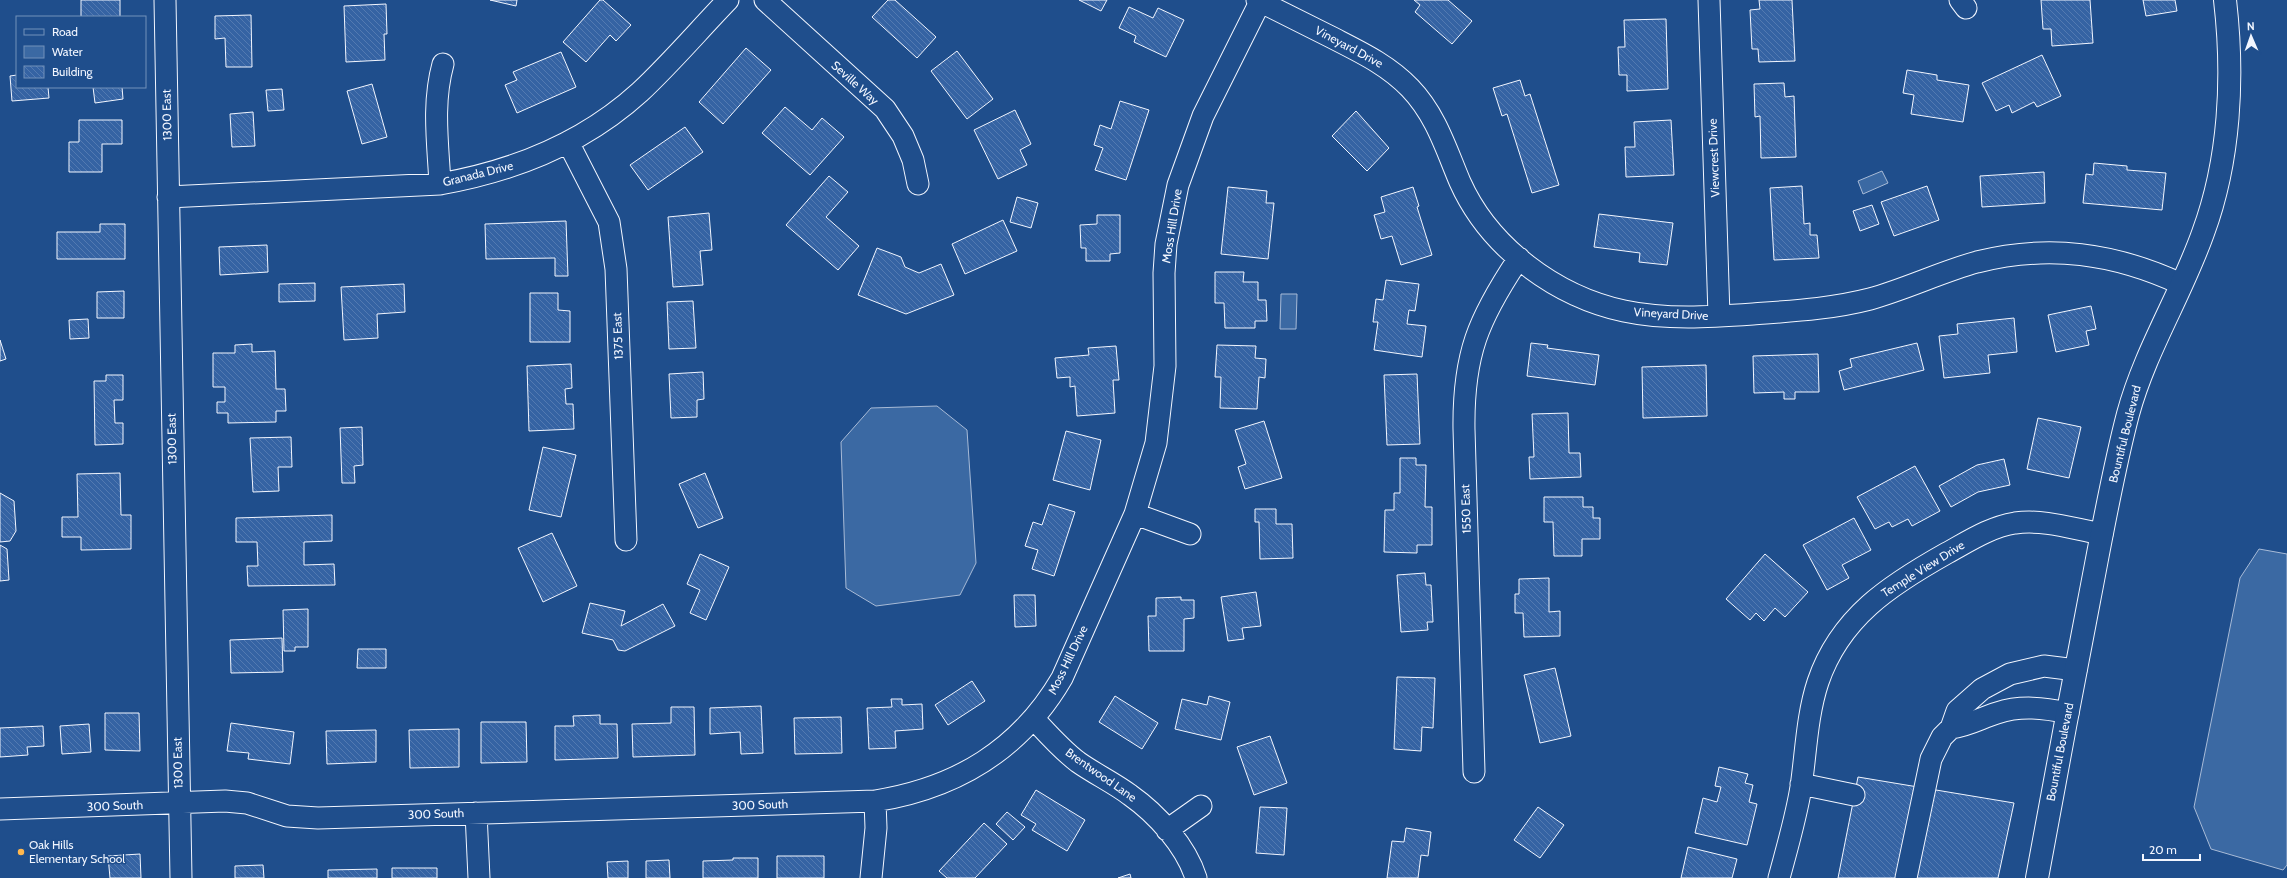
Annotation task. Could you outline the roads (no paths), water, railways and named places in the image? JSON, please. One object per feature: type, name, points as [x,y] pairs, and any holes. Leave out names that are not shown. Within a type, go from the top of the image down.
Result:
[{"type":"main road","name":"Bountiful Boulevard","points":[[2037,878],[2119,451],[2135,393],[2203,233],[2216,189],[2228,115],[2228,75],[2224,0]]},
{"type":"street","name":"1300 East","points":[[165,0],[178,803],[181,878]]},
{"type":"street","name":"Granada Drive","points":[[168,197],[440,184],[474,177],[517,165],[568,142],[606,119],[641,91],[728,0]]},
{"type":"street","name":"Seville Way","points":[[764,0],[885,109],[903,136],[913,160],[918,184]]},
{"type":"street","name":"Viewcrest Drive","points":[[1709,0],[1719,316]]},
{"type":"street","name":"Vineyard Drive","points":[[1260,1],[1384,65],[1412,90],[1433,119],[1471,202],[1499,239],[1519,258],[1557,286],[1601,304],[1646,314],[1719,316],[1800,311],[1845,304],[1888,294],[1975,263],[2025,254],[2050,253],[2096,256],[2139,266],[2181,284]]},
{"type":"street","name":"Moss Hill Drive","points":[[875,801],[919,792],[963,774],[1002,749],[1034,719],[1050,698],[1062,678],[1135,514],[1156,443],[1164,391],[1166,341],[1164,273],[1166,244],[1174,203],[1187,158],[1203,116],[1260,1]]},
{"type":"street","points":[[440,184],[436,110],[439,79],[443,64]]},
{"type":"street","name":"1375 East","points":[[568,142],[603,209],[612,236],[616,269],[626,540]]},
{"type":"street","name":"1550 East","points":[[1474,772],[1464,445],[1464,387],[1479,326],[1495,294],[1519,258]]},
{"type":"street","points":[[1135,514],[1190,534]]},
{"type":"street","name":"Temple View Drive","points":[[1779,878],[1801,784],[1811,709],[1823,670],[1833,648],[1846,629],[1875,598],[1906,576],[1980,534],[2001,526],[2032,522],[2047,522],[2102,534]]},
{"type":"street","points":[[1906,878],[1931,759],[1942,737],[1950,728],[1957,711],[1971,698],[1994,681],[2010,674],[2044,666],[2076,670]]},
{"type":"street","points":[[1950,728],[1966,726],[1999,712],[2019,708],[2037,708],[2068,713]]},
{"type":"street","name":"Brentwood Lane","points":[[1034,719],[1067,752],[1131,795],[1167,830],[1188,858],[1196,878]]},
{"type":"street","points":[[1801,784],[1854,795]]},
{"type":"street","points":[[871,878],[876,828],[875,801]]},
{"type":"street","name":"300 South","points":[[0,809],[237,802],[287,816],[318,818],[875,801]]},
{"type":"street","points":[[1167,830],[1201,806]]},
{"type":"street","points":[[476,813],[479,878]]},
{"type":"water","points":[[1882,171],[1888,183],[1863,194],[1858,181]]},
{"type":"water","points":[[1281,294],[1297,294],[1296,329],[1280,329]]},
{"type":"water","points":[[937,406],[967,430],[976,563],[960,595],[876,606],[846,588],[841,442],[871,408]]},
{"type":"water","points":[[2259,549],[2287,554],[2287,865],[2283,870],[2211,849],[2194,807],[2240,578]]},
{"type":"place","name":"Oak Hills Elementary School","points":[[21,852]]}]
